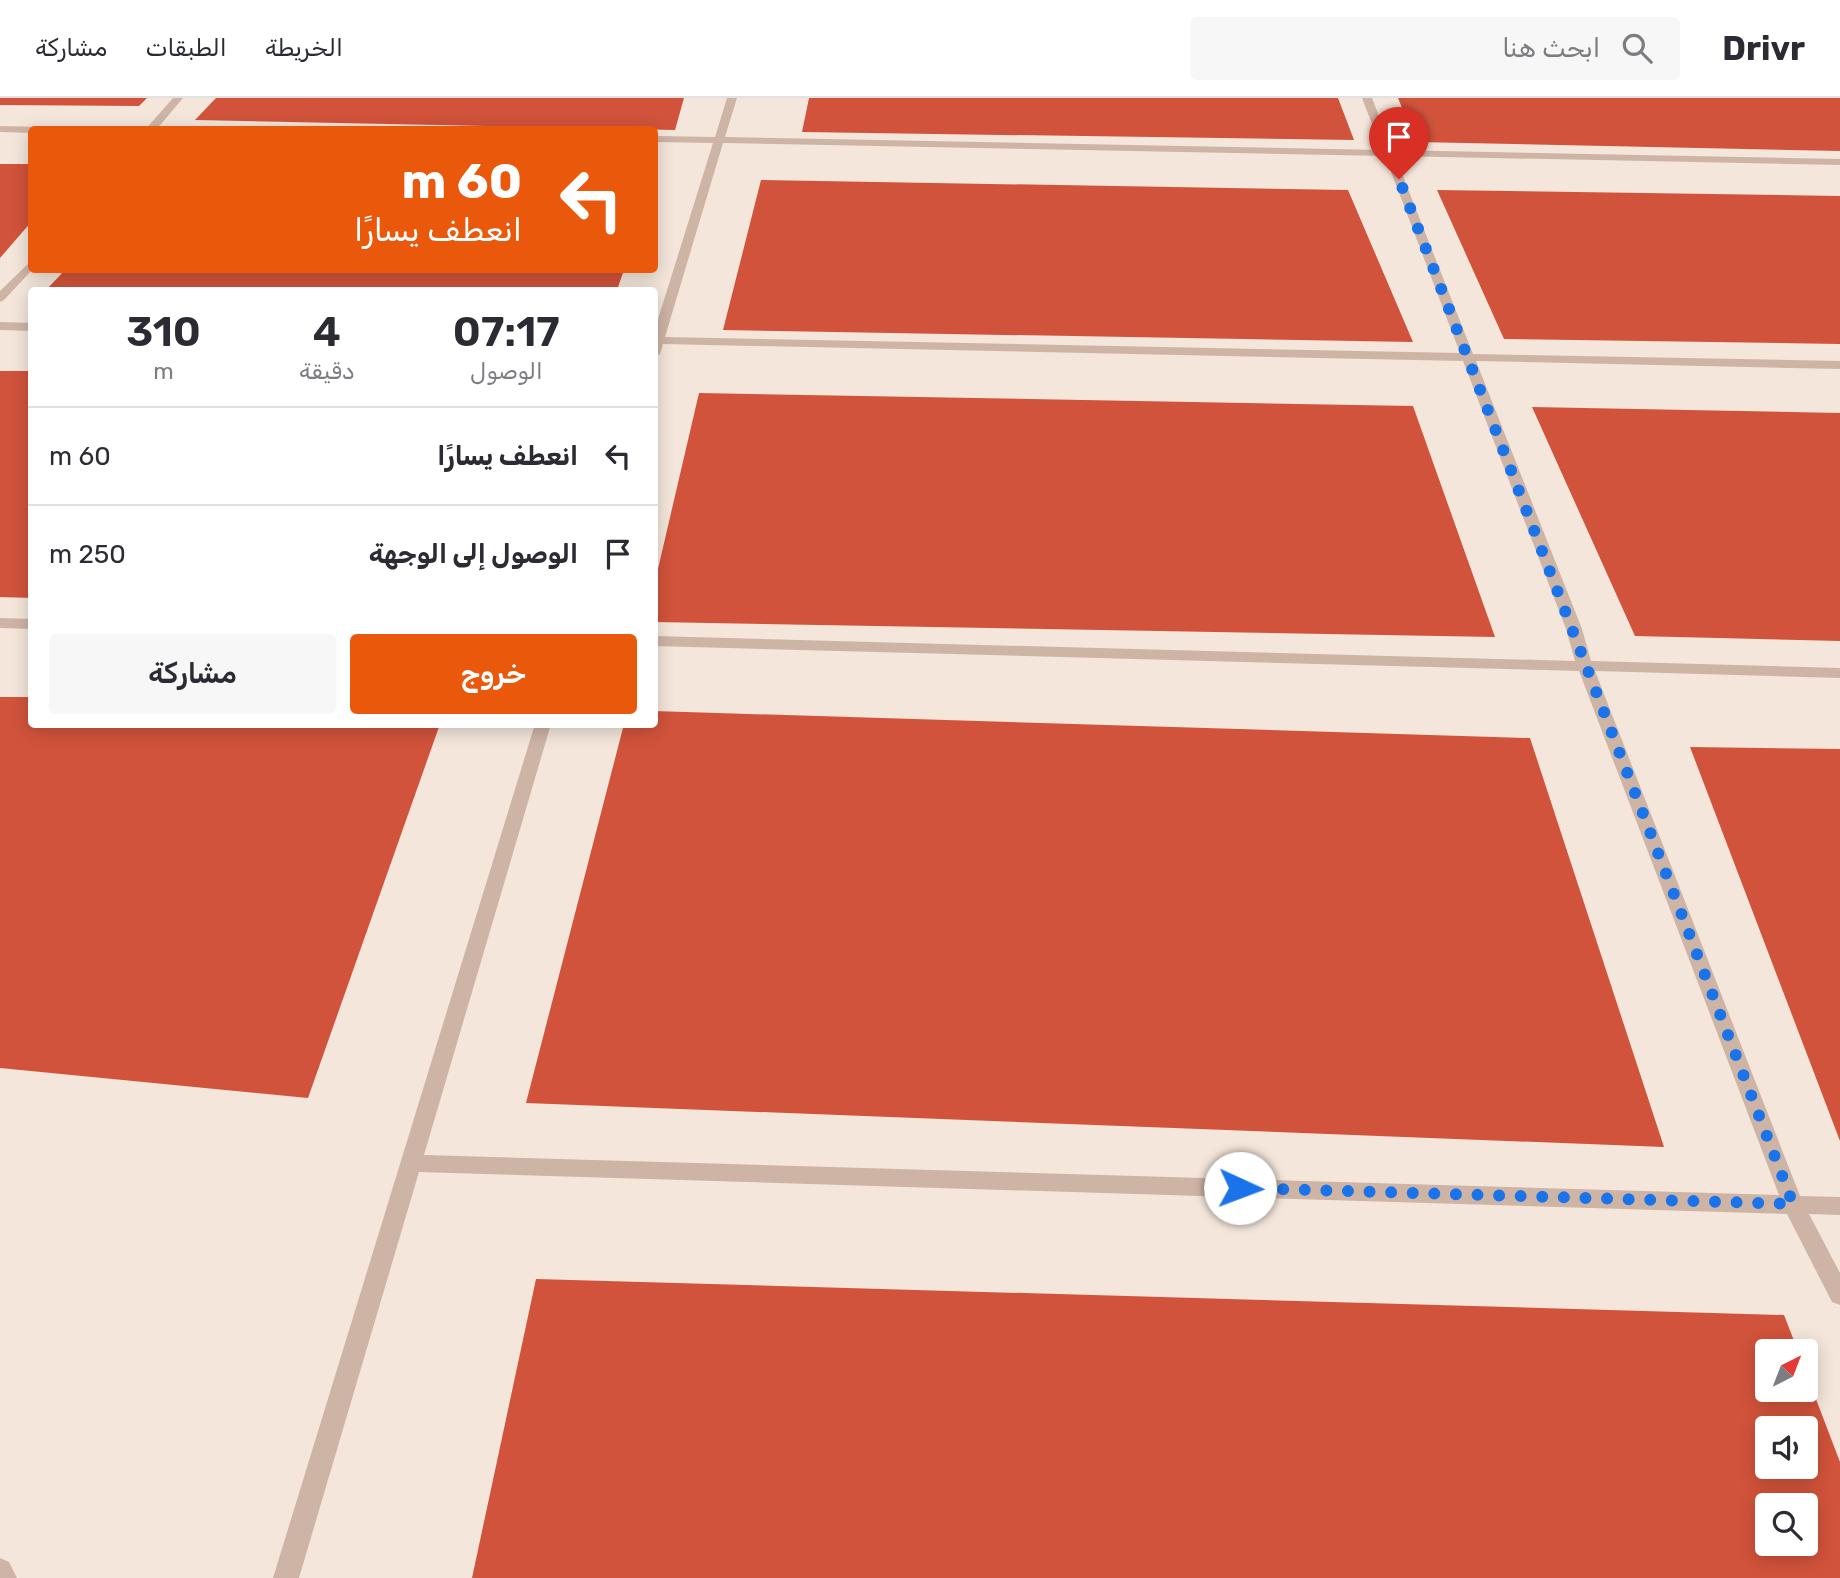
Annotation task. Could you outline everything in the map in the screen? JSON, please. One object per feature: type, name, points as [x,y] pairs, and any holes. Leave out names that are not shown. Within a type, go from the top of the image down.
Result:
[{"type":"lane","points":[[154,126],[178,98]]},
{"type":"lane","points":[[658,337],[732,98]]},
{"type":"lane","points":[[1367,98],[1470,357],[1574,629],[1585,667],[1793,1204],[1840,1295]]},
{"type":"lane","points":[[0,129],[28,130]]},
{"type":"lane","points":[[658,139],[1840,162]]},
{"type":"lane","points":[[0,298],[28,267]]},
{"type":"lane","points":[[0,326],[28,327]]},
{"type":"lane","points":[[658,340],[1840,365]]},
{"type":"lane","points":[[0,623],[28,624]]},
{"type":"lane","points":[[658,641],[1840,673]]},
{"type":"lane","points":[[286,1578],[542,728]]},
{"type":"lane","points":[[411,1163],[1840,1206]]},
{"type":"lane","points":[[0,1571],[4,1578]]},
{"type":"building","points":[[0,98],[147,98],[139,106],[0,105]]},
{"type":"building","points":[[216,98],[684,98],[675,130],[658,130],[658,126],[483,126],[195,120]]},
{"type":"building","points":[[809,98],[1338,98],[1354,140],[802,132]]},
{"type":"building","points":[[1398,98],[1840,98],[1840,151],[1416,142]]},
{"type":"building","points":[[0,164],[28,164],[28,226],[0,258]]},
{"type":"building","points":[[761,180],[1348,190],[1413,342],[723,330]]},
{"type":"building","points":[[1437,190],[1840,196],[1840,344],[1504,339]]},
{"type":"building","points":[[62,273],[623,273],[618,287],[49,287]]},
{"type":"building","points":[[0,371],[28,371],[28,598],[0,597]]},
{"type":"building","points":[[699,393],[1413,406],[1495,637],[658,622],[658,569]]},
{"type":"building","points":[[1532,407],[1840,413],[1840,641],[1635,636]]},
{"type":"building","points":[[0,697],[28,697],[28,728],[439,728],[308,1098],[0,1068]]},
{"type":"building","points":[[658,711],[1530,738],[1664,1147],[526,1103],[623,728],[658,728]]},
{"type":"building","points":[[1690,747],[1840,749],[1840,1141]]},
{"type":"building","points":[[536,1279],[1784,1315],[1793,1339],[1755,1339],[1755,1402],[1817,1402],[1840,1462],[1840,1578],[472,1578]]},
{"type":"route","points":[[1240,1188],[1793,1204],[1585,667],[1574,629],[1470,357],[1399,179]]}]
